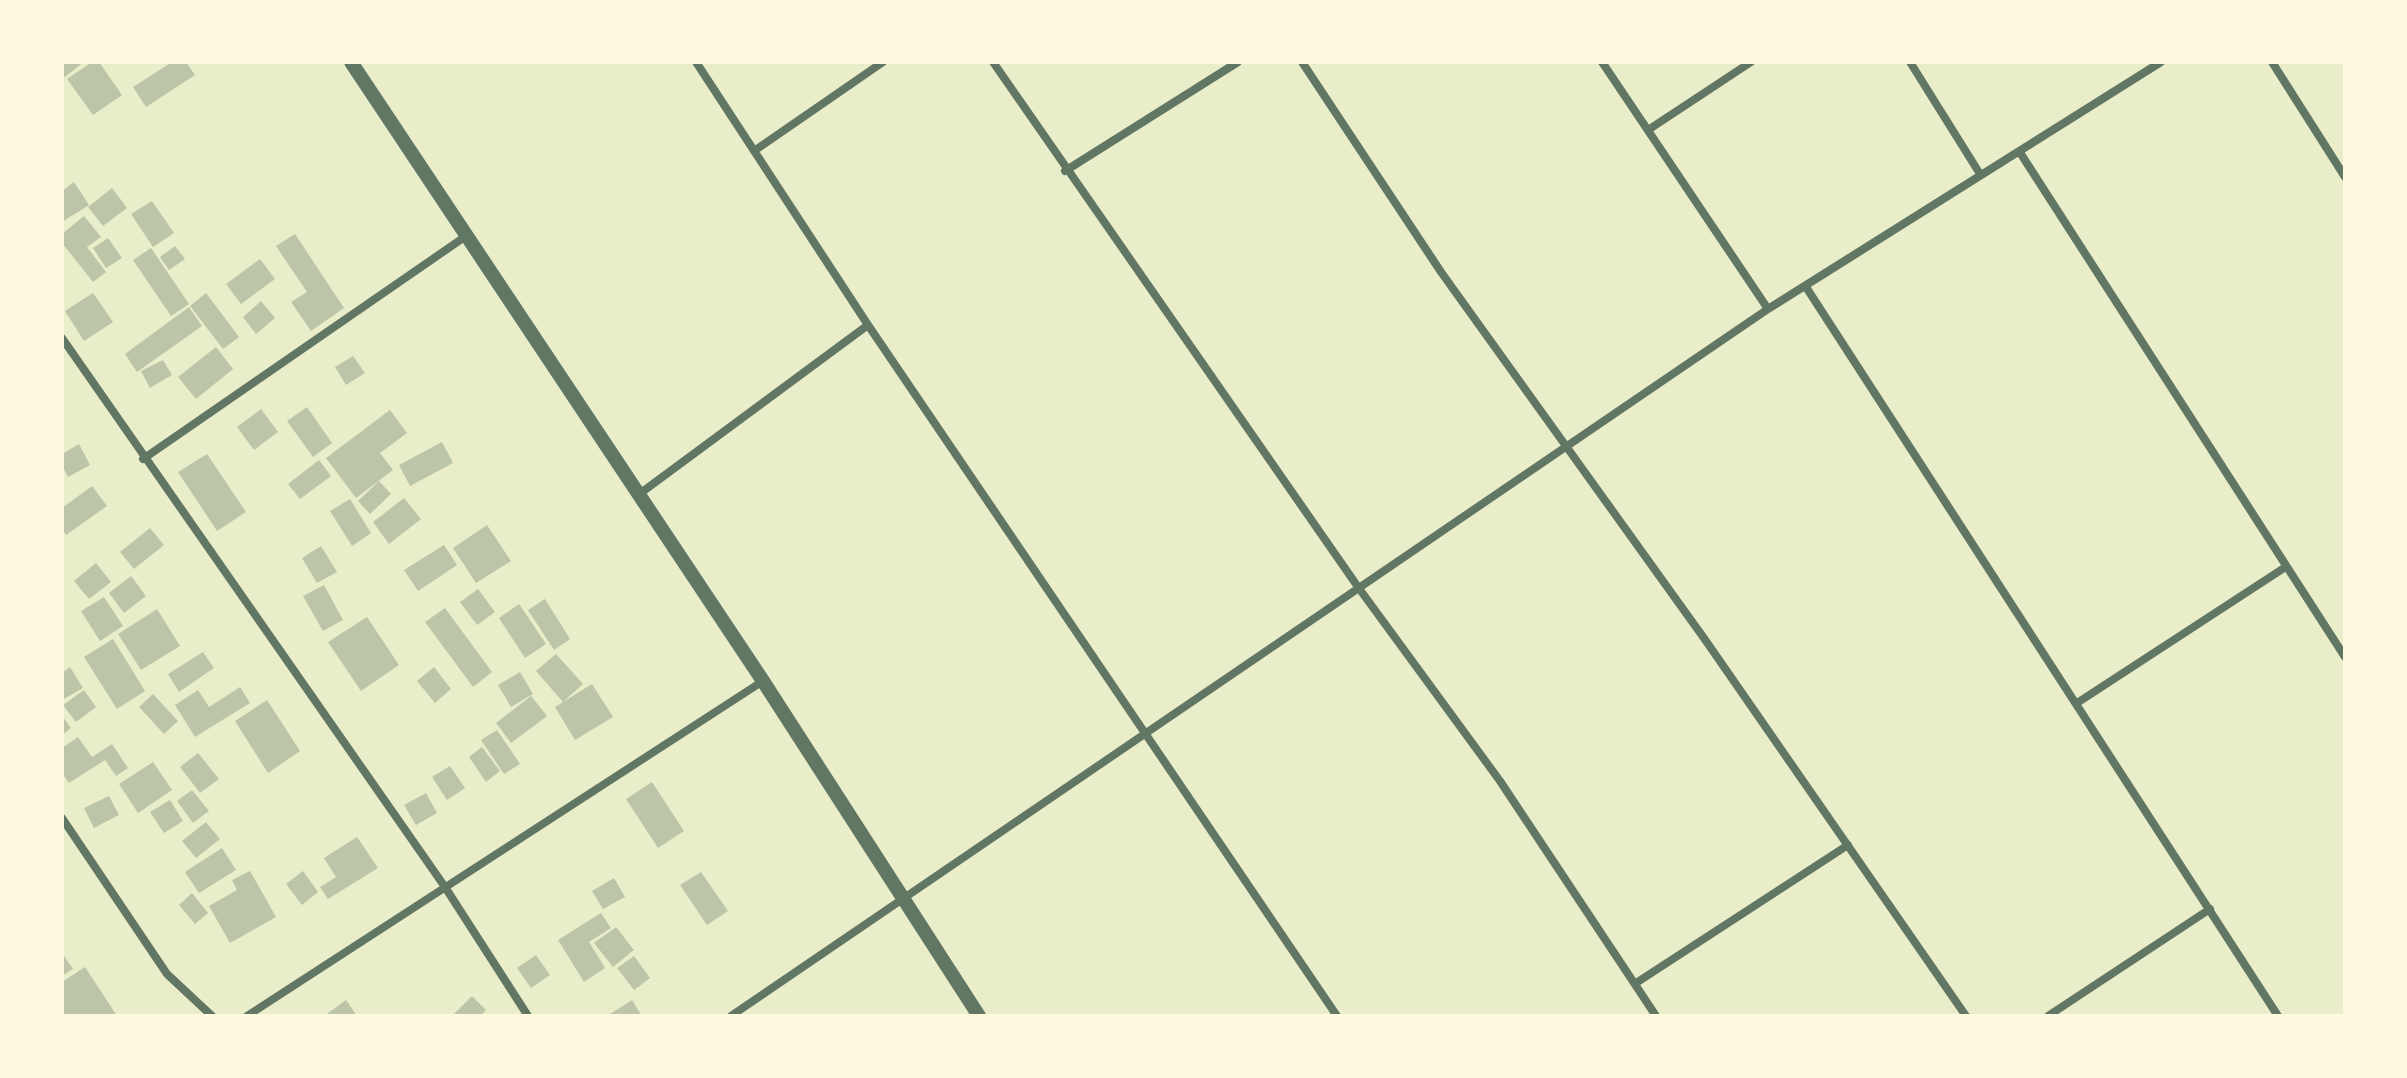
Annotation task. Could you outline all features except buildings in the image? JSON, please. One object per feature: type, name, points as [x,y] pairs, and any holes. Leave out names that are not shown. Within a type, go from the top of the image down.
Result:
[{"type":"street","points":[[351,62],[763,681],[979,1016]]},
{"type":"street","points":[[696,62],[868,325],[1337,1016]]},
{"type":"street","points":[[754,151],[883,62]]},
{"type":"street","points":[[993,62],[1065,171],[1358,587],[1500,781],[1656,1016]]},
{"type":"street","points":[[1065,171],[1238,62]]},
{"type":"street","points":[[1302,62],[1441,272],[1966,1016]]},
{"type":"street","points":[[1602,62],[1768,309]]},
{"type":"street","points":[[1648,130],[1751,62]]},
{"type":"street","points":[[1910,62],[1980,174]]},
{"type":"street","points":[[731,1016],[904,901],[1358,587],[1768,309],[2161,62]]},
{"type":"street","points":[[2272,62],[2345,177]]},
{"type":"street","points":[[2019,151],[2284,568],[2345,657]]},
{"type":"street","points":[[143,459],[466,236]]},
{"type":"street","points":[[1806,287],[2278,1016]]},
{"type":"street","points":[[638,495],[868,325]]},
{"type":"street","points":[[62,338],[143,459],[445,887],[528,1016]]},
{"type":"street","points":[[2077,703],[2284,568]]},
{"type":"street","points":[[247,1016],[763,681]]},
{"type":"street","points":[[62,818],[167,974],[212,1016]]},
{"type":"street","points":[[1636,983],[1848,845]]},
{"type":"street","points":[[2048,1016],[2210,909]]}]
